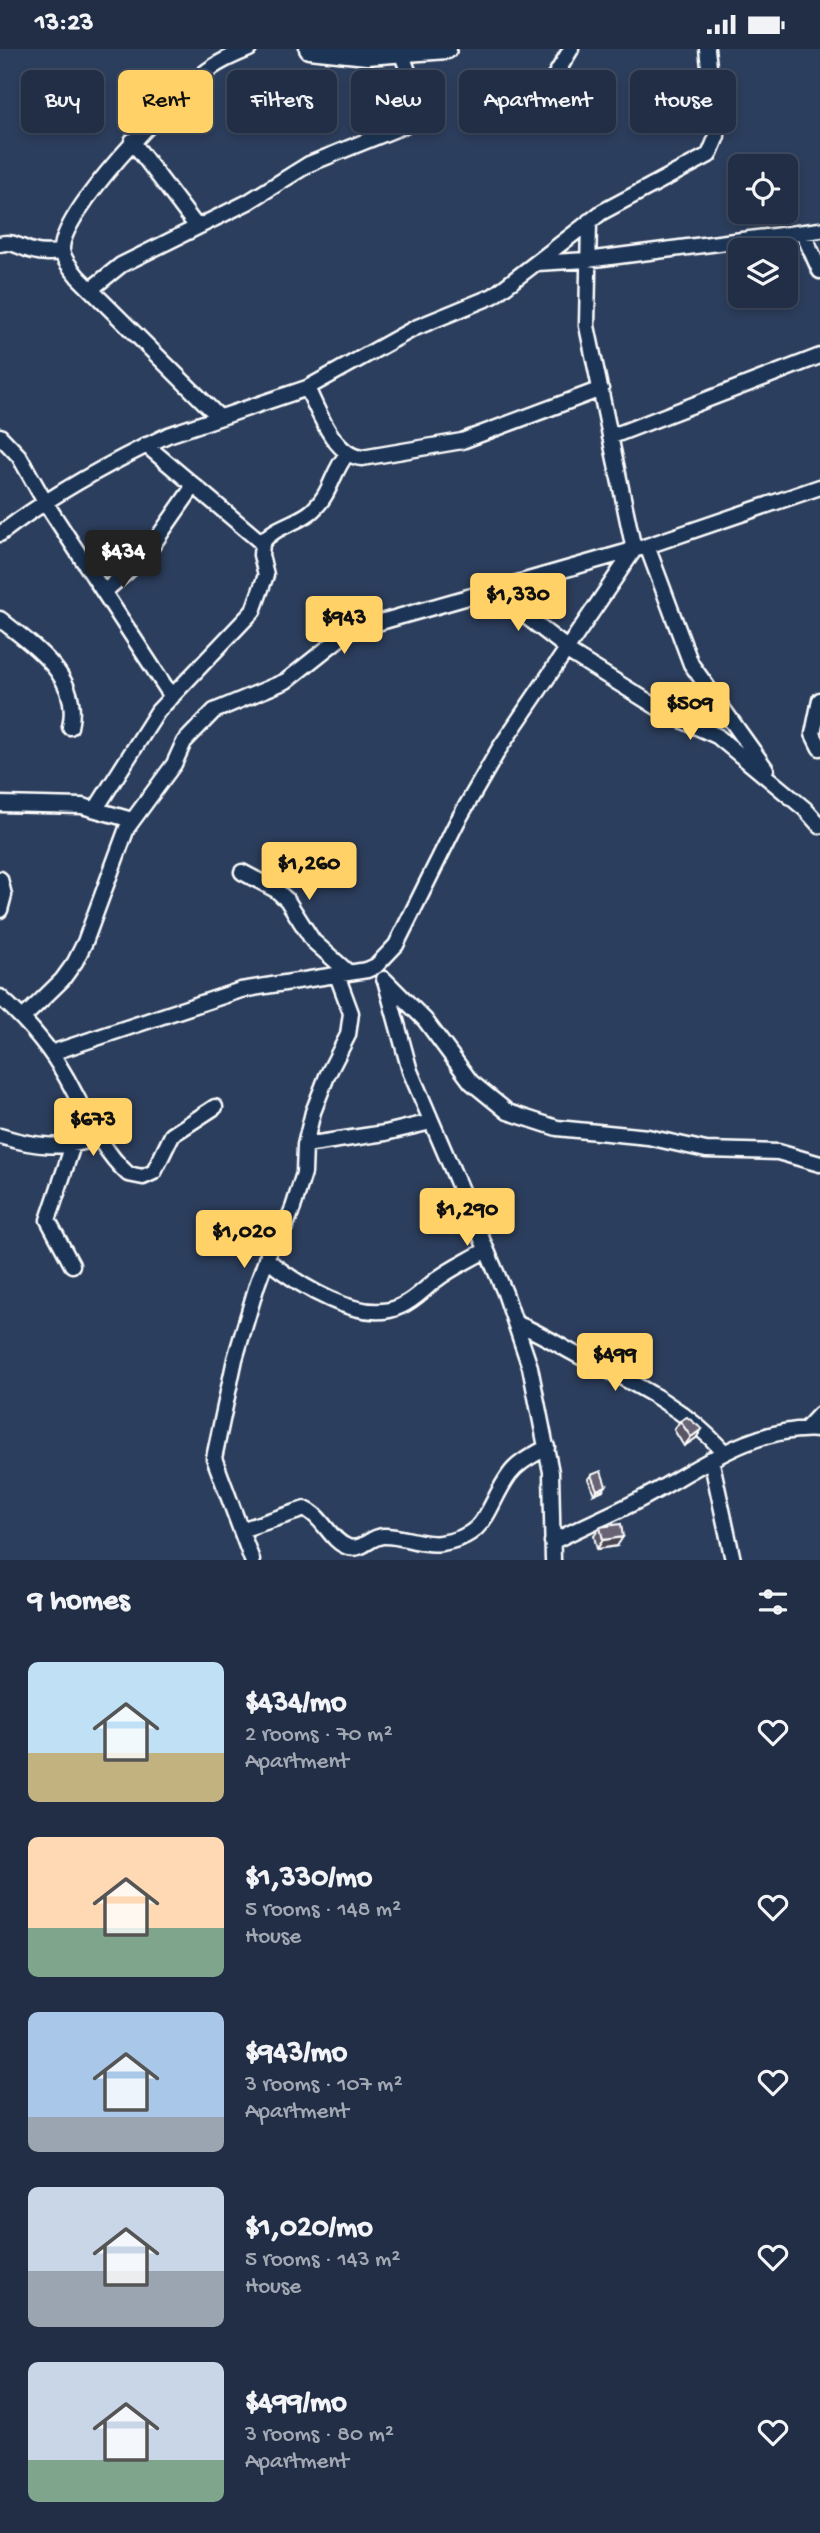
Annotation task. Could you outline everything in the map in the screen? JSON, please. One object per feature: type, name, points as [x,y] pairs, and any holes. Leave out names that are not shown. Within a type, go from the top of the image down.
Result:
[{"type":"street","points":[[219,417],[78,277],[62,252],[63,240],[73,222],[132,141],[202,75],[220,61],[249,49]]},
{"type":"street","points":[[309,49],[391,52],[447,49]]},
{"type":"street","points":[[558,70],[571,49]]},
{"type":"street","points":[[0,534],[45,502],[146,445],[307,388],[415,328],[493,296],[589,221],[709,155],[717,136],[707,49]]},
{"type":"street","points":[[91,289],[121,265],[248,202],[309,164],[411,123],[417,111],[415,96],[391,52]]},
{"type":"street","points":[[132,141],[197,227]]},
{"type":"street","points":[[589,221],[587,326],[610,437],[640,548],[691,664],[774,782]]},
{"type":"street","points":[[537,263],[587,260],[820,230]]},
{"type":"street","points":[[803,233],[820,269]]},
{"type":"street","points":[[0,244],[9,241],[31,251],[47,254],[62,252]]},
{"type":"street","points":[[610,437],[820,356]]},
{"type":"street","points":[[307,388],[327,426],[347,454],[362,458],[462,441],[601,389]]},
{"type":"street","points":[[0,436],[19,456],[45,502],[172,697]]},
{"type":"street","points":[[146,445],[262,543]]},
{"type":"street","points":[[97,807],[134,745],[172,697],[253,611],[266,575],[261,555],[262,543],[273,532],[314,510],[328,492],[334,469],[347,454]]},
{"type":"street","points":[[104,592],[145,556],[193,487]]},
{"type":"street","points":[[23,1018],[62,980],[75,962],[132,820],[174,764],[184,741],[214,711],[286,681],[349,631],[640,548],[820,487]]},
{"type":"street","points":[[51,1053],[241,990],[367,970],[391,951],[412,918],[457,822],[499,749],[568,650],[606,588],[640,548]]},
{"type":"street","points":[[499,587],[515,608],[568,650],[668,714],[718,736],[774,782],[820,825]]},
{"type":"street","points":[[0,619],[60,673],[71,702],[73,713],[70,727]]},
{"type":"street","points":[[820,701],[813,734],[820,748]]},
{"type":"street","points":[[0,804],[97,807],[132,820]]},
{"type":"street","points":[[242,872],[276,890],[288,900],[313,941],[343,974],[351,1013],[350,1027],[320,1095],[305,1145],[304,1173],[293,1208],[266,1259],[235,1359],[214,1458],[251,1560]]},
{"type":"street","points":[[0,879],[4,895],[0,910]]},
{"type":"street","points":[[391,951],[388,982],[410,1071],[486,1250],[530,1367],[551,1472],[553,1560]]},
{"type":"street","points":[[367,970],[388,982],[425,1020],[471,1081],[508,1112],[558,1128],[648,1137],[706,1150],[778,1152],[820,1164]]},
{"type":"street","points":[[0,997],[23,1018],[51,1053],[100,1137],[128,1174],[143,1177],[154,1172],[172,1135],[215,1107]]},
{"type":"street","points":[[305,1145],[385,1133],[431,1122]]},
{"type":"street","points":[[0,1136],[28,1145],[74,1145],[100,1137]]},
{"type":"street","points":[[72,1265],[48,1220],[74,1145]]},
{"type":"street","points":[[266,1259],[317,1293],[368,1312],[380,1313],[401,1306],[437,1279],[486,1250]]},
{"type":"street","points":[[515,1323],[547,1335],[574,1353],[665,1400],[717,1455],[733,1560]]},
{"type":"street","points":[[552,1542],[645,1497],[717,1455],[776,1434],[813,1430],[820,1414]]},
{"type":"street","points":[[241,1529],[305,1509],[313,1512],[346,1546],[359,1548],[384,1536],[442,1543],[472,1532],[492,1510],[508,1475],[517,1465],[547,1447]]},
{"type":"building","points":[[687,1417],[702,1429],[691,1437],[680,1421]]},
{"type":"building","points":[[601,1471],[606,1486],[597,1490],[591,1475]]},
{"type":"building","points":[[621,1524],[623,1537],[603,1540],[600,1527]]}]
